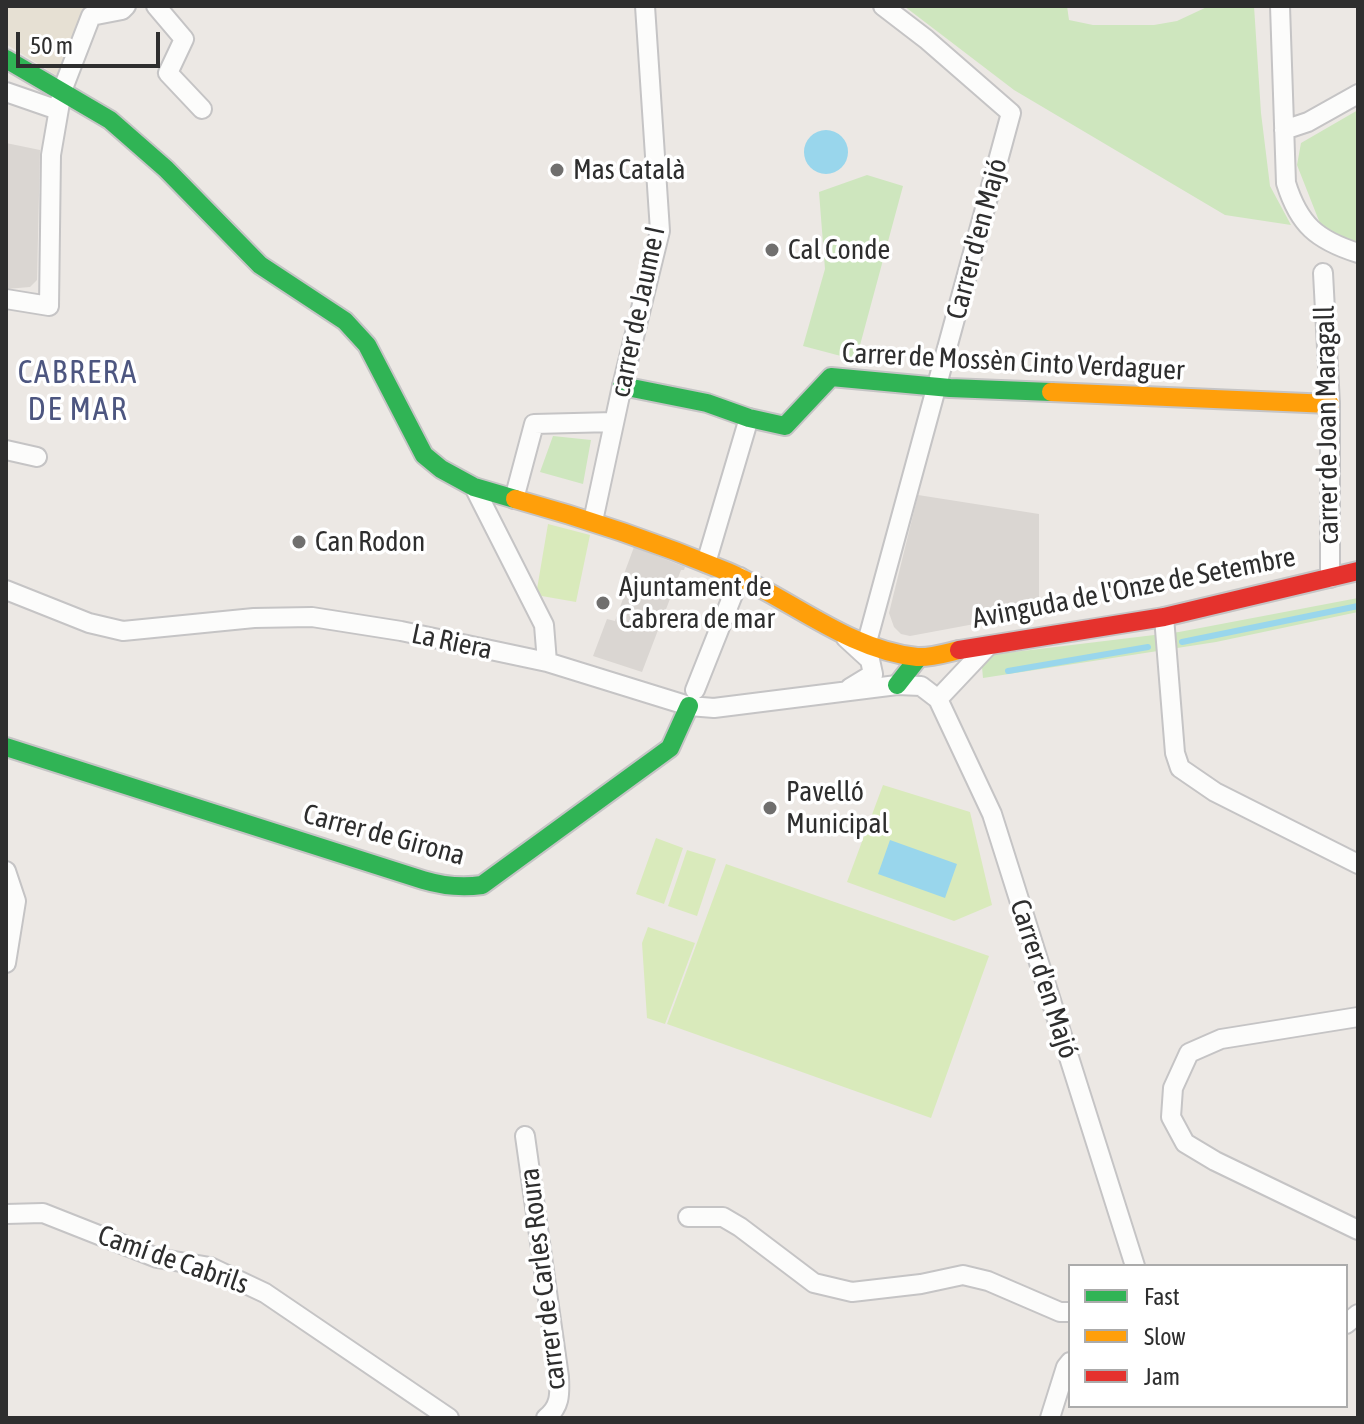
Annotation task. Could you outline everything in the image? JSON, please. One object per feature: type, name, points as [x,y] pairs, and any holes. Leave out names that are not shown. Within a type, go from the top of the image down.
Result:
[{"type":"street","points":[[6,299],[49,306],[49,167],[62,91],[91,16],[122,10],[126,6]]},
{"type":"street","points":[[156,6],[184,39],[168,73],[202,109]]},
{"type":"street","name":"carrer de Jaume I","points":[[593,521],[660,231],[645,6]]},
{"type":"street","name":"Carrer d'en Majó","points":[[867,642],[1011,113],[883,6]]},
{"type":"street","points":[[1280,6],[1286,183],[1294,207],[1317,235],[1333,245],[1358,253]]},
{"type":"street","points":[[6,59],[110,120],[166,169],[260,265],[345,321],[367,345],[424,455],[441,469],[474,487],[593,521],[706,563],[756,584],[841,633],[919,657],[897,685]]},
{"type":"street","points":[[6,92],[58,110]]},
{"type":"street","points":[[1284,130],[1308,122],[1358,94]]},
{"type":"street","name":"carrer de Joan Maragall","points":[[1323,273],[1330,404],[1330,578]]},
{"type":"street","name":"Carrer de Mossèn Cinto Verdaguer","points":[[622,386],[707,403],[749,418],[785,426],[831,377],[937,387],[1330,404]]},
{"type":"street","points":[[706,563],[749,418]]},
{"type":"street","points":[[514,499],[534,424],[614,422]]},
{"type":"street","points":[[6,450],[37,457]]},
{"type":"street","points":[[474,487],[544,625],[547,662]]},
{"type":"street","name":"Avinguda de l'Onze de Setembre","points":[[919,657],[1164,624],[1358,571]]},
{"type":"street","points":[[692,698],[740,577]]},
{"type":"street","name":"La Riera","points":[[6,590],[89,623],[123,631],[254,618],[312,617],[401,631],[547,662],[692,698],[714,708],[897,685]]},
{"type":"street","points":[[1164,624],[1175,753],[1180,768],[1215,792],[1358,864]]},
{"type":"street","points":[[832,694],[860,684],[873,674],[870,660],[841,633]]},
{"type":"street","name":"Avinguda de l'Onze de Setembre","points":[[938,699],[988,646]]},
{"type":"street","points":[[950,653],[955,683]]},
{"type":"street","points":[[897,685],[921,686],[938,699]]},
{"type":"street","name":"Carrer de Girona","points":[[6,747],[450,888],[466,888],[482,885],[670,748],[692,698]]},
{"type":"street","name":"Carrer d'en Majó","points":[[938,699],[992,814],[1134,1264]]},
{"type":"street","points":[[6,871],[16,901],[6,963]]},
{"type":"street","points":[[1358,1017],[1221,1039],[1189,1053],[1173,1088],[1171,1117],[1185,1143],[1215,1161],[1358,1230]]},
{"type":"street","name":"carrer de Carles Roura","points":[[525,1136],[559,1377],[560,1397],[555,1411],[546,1418]]},
{"type":"street","name":"Camí de Cabrils","points":[[6,1214],[43,1213],[157,1258],[210,1267],[265,1293],[311,1322],[449,1418]]},
{"type":"street","points":[[688,1217],[723,1217],[814,1283],[852,1292],[921,1284],[963,1275],[988,1281],[1060,1312],[1068,1312]]},
{"type":"street","points":[[1050,1418],[1068,1364]]},
{"type":"shaded area","points":[[6,6],[87,6],[59,77],[6,44]]},
{"type":"shaded area","points":[[6,143],[40,150],[37,280],[30,287],[6,289]]},
{"type":"shaded area","points":[[918,495],[1039,514],[1039,612],[910,636],[901,634],[894,627],[889,613]]},
{"type":"shaded area","points":[[634,547],[685,567],[681,570],[642,672],[593,656],[607,619],[615,621],[628,585],[621,582]]},
{"type":"green space","points":[[904,6],[1067,6],[1069,20],[1093,25],[1154,25],[1177,21],[1209,6],[1254,6],[1261,113],[1270,186],[1291,225],[1225,215],[1014,90]]},
{"type":"green space","points":[[1358,110],[1358,242],[1323,231],[1297,165],[1301,143]]},
{"type":"green space","points":[[867,175],[903,186],[856,360],[803,346],[825,269],[819,192]]},
{"type":"green space","points":[[553,436],[591,440],[583,484],[540,472]]},
{"type":"green space","points":[[548,524],[590,535],[576,602],[536,595]]},
{"type":"green space","points":[[1358,598],[1358,612],[1216,642],[983,678],[981,656],[1179,632]]},
{"type":"green space","points":[[883,785],[970,812],[992,905],[954,921],[847,882]]},
{"type":"green space","points":[[656,838],[683,848],[664,904],[636,894]]},
{"type":"green space","points":[[687,850],[716,859],[697,916],[668,906]]},
{"type":"green space","points":[[726,864],[989,956],[931,1118],[667,1024]]},
{"type":"green space","points":[[648,927],[695,943],[665,1024],[647,1018],[642,943]]},
{"type":"water","points":[[826,130],[842,136],[848,152],[842,168],[826,174],[810,168],[804,152],[810,136]]},
{"type":"water","points":[[890,840],[957,864],[945,898],[878,874]]},
{"type":"waterway","points":[[1182,642],[1358,606]]},
{"type":"waterway","points":[[1008,671],[1148,647]]},
{"type":"traffic: fast","points":[[6,59],[110,120],[166,169],[260,265],[345,321],[367,345],[424,455],[441,469],[474,487],[515,499]]},
{"type":"traffic: fast","points":[[622,386],[707,403],[749,418],[785,426],[831,377],[950,388],[1051,392]]},
{"type":"traffic: fast","points":[[897,685],[919,657]]},
{"type":"traffic: fast","points":[[6,747],[423,880],[452,886],[474,886],[482,885],[670,748],[689,706]]},
{"type":"traffic: slow","points":[[1051,392],[1330,404]]},
{"type":"traffic: slow","points":[[515,499],[623,532],[728,572],[867,645],[917,657],[959,650]]},
{"type":"traffic: jam","points":[[959,650],[1164,617],[1358,571]]},
{"type":"place","name":"Mas Català","points":[[557,170]]},
{"type":"place","name":"Cal Conde","points":[[772,250]]},
{"type":"place","name":"Can Rodon","points":[[299,542]]},
{"type":"place","name":"Ajuntament de Cabrera de mar","points":[[603,603]]},
{"type":"place","name":"Pavelló Municipal","points":[[770,808]]},
{"type":"district","name":"CABRERA DE MAR","points":[[78,392]]}]
